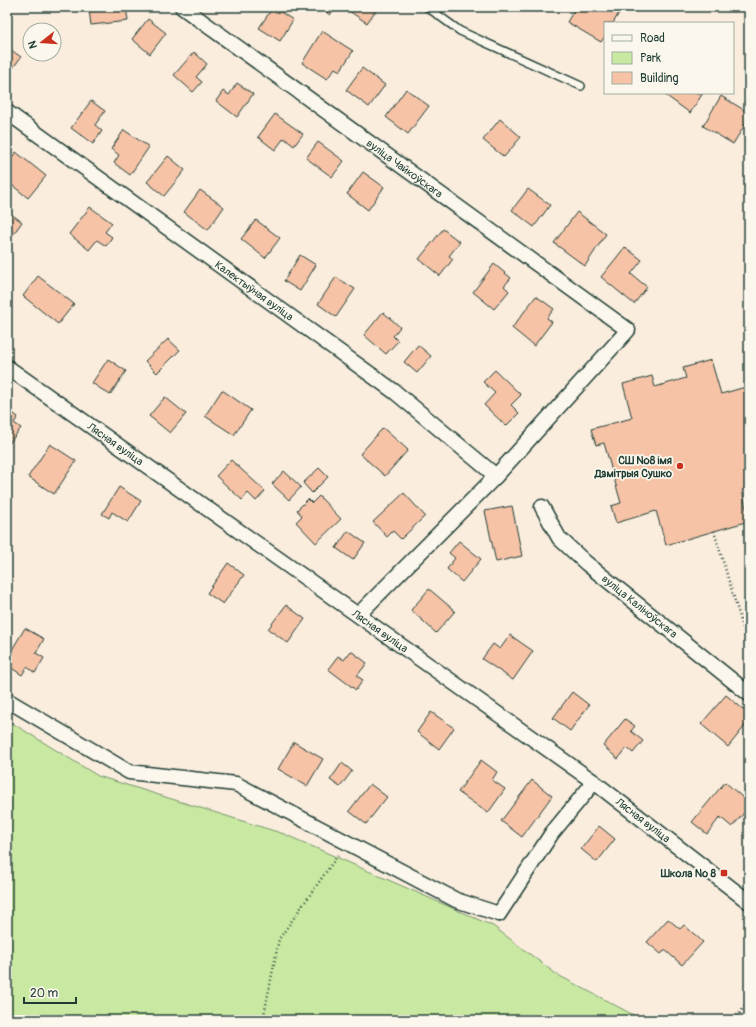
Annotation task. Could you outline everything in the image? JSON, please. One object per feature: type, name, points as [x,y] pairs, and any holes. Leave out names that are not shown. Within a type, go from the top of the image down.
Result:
[{"type":"street","name":"вуліца Чайкоўскага","points":[[182,7],[628,330],[496,476]]},
{"type":"street","name":"Калектыўная вуліца","points":[[7,112],[395,392],[496,476]]},
{"type":"street","name":"Лясная вуліца","points":[[7,367],[359,614],[594,782],[749,902]]},
{"type":"street","points":[[359,614],[496,476]]},
{"type":"street","name":"вуліца Каліноўскага","points":[[542,507],[560,538],[586,562],[749,694]]},
{"type":"street","points":[[7,700],[129,772],[236,784],[456,900],[499,914],[552,833],[594,782]]},
{"type":"lane","points":[[427,7],[460,31],[581,86]]},
{"type":"path","points":[[714,531],[749,648]]},
{"type":"path","points":[[263,1020],[279,939],[347,842]]},
{"type":"path","points":[[735,1020],[749,1000]]},
{"type":"green space","points":[[7,720],[98,776],[284,834],[493,926],[556,974],[643,1020],[7,1020]]},
{"type":"building","points":[[105,7],[126,7],[128,21],[91,25],[89,10]]},
{"type":"building","points":[[273,7],[293,20],[280,41],[259,28]]},
{"type":"building","points":[[319,7],[336,7],[330,15]]},
{"type":"building","points":[[343,7],[378,7],[367,23]]},
{"type":"building","points":[[576,7],[609,7],[619,13],[614,22],[604,22],[604,38],[601,42],[567,22]]},
{"type":"building","points":[[148,19],[166,33],[150,54],[132,39]]},
{"type":"building","points":[[322,31],[353,51],[340,71],[335,68],[327,79],[302,63]]},
{"type":"building","points":[[7,47],[21,57],[7,76]]},
{"type":"building","points":[[194,52],[207,64],[196,77],[202,82],[193,92],[174,75]]},
{"type":"building","points":[[362,68],[385,85],[369,107],[346,90]]},
{"type":"building","points":[[237,83],[253,94],[237,117],[216,101],[223,91],[229,95]]},
{"type":"building","points":[[406,89],[429,106],[408,134],[386,117]]},
{"type":"building","points":[[664,94],[702,94],[690,113]]},
{"type":"building","points":[[721,96],[749,113],[749,118],[733,144],[703,126]]},
{"type":"building","points":[[91,101],[105,111],[95,125],[102,131],[93,144],[71,128]]},
{"type":"building","points":[[275,114],[303,134],[294,146],[284,138],[275,150],[258,137]]},
{"type":"building","points":[[500,119],[521,137],[504,157],[483,140]]},
{"type":"building","points":[[124,130],[149,147],[130,175],[114,163],[119,155],[111,149]]},
{"type":"building","points":[[318,142],[344,161],[332,177],[306,158]]},
{"type":"building","points":[[16,152],[46,176],[28,198],[7,181],[7,164]]},
{"type":"building","points":[[168,156],[185,170],[164,196],[147,182]]},
{"type":"building","points":[[363,172],[384,187],[368,210],[347,194]]},
{"type":"building","points":[[528,189],[550,205],[534,227],[512,210]]},
{"type":"building","points":[[200,190],[224,207],[208,230],[184,212]]},
{"type":"building","points":[[90,207],[112,223],[105,232],[112,237],[106,246],[97,240],[89,250],[69,234]]},
{"type":"building","points":[[7,211],[22,222],[12,236],[7,232]]},
{"type":"building","points":[[577,212],[606,234],[585,266],[554,243]]},
{"type":"building","points":[[256,220],[280,238],[265,258],[241,239]]},
{"type":"building","points":[[443,229],[460,242],[449,256],[453,259],[440,276],[419,259]]},
{"type":"building","points":[[625,247],[642,260],[631,274],[647,287],[634,304],[601,277]]},
{"type":"building","points":[[300,255],[316,265],[300,291],[284,281]]},
{"type":"building","points":[[494,264],[511,278],[504,286],[509,291],[494,309],[473,292]]},
{"type":"building","points":[[38,276],[74,304],[58,324],[23,296]]},
{"type":"building","points":[[336,277],[355,289],[336,317],[318,304]]},
{"type":"building","points":[[536,296],[554,309],[547,318],[552,322],[534,346],[512,328]]},
{"type":"building","points":[[383,312],[400,327],[393,336],[398,341],[386,354],[364,335]]},
{"type":"building","points":[[168,339],[180,350],[157,373],[145,361]]},
{"type":"building","points":[[418,345],[431,356],[417,373],[404,362]]},
{"type":"building","points":[[108,359],[126,371],[110,395],[92,383]]},
{"type":"building","name":"СШ №8 імя Дзмітрыя Сушко","points":[[711,360],[721,394],[749,386],[749,487],[742,490],[749,521],[666,545],[656,511],[616,523],[611,506],[621,503],[604,443],[596,445],[591,429],[632,418],[623,384],[652,376],[655,387],[686,378],[683,368]]},
{"type":"building","points":[[495,370],[521,395],[511,405],[519,413],[506,426],[484,405],[495,393],[483,382]]},
{"type":"building","points":[[222,390],[251,410],[234,435],[205,416]]},
{"type":"building","points":[[165,397],[186,414],[170,433],[149,416]]},
{"type":"building","points":[[7,409],[18,417],[14,423],[21,428],[8,445]]},
{"type":"building","points":[[383,428],[408,450],[385,476],[360,454]]},
{"type":"building","points":[[50,444],[76,461],[54,494],[28,477]]},
{"type":"building","points":[[231,460],[265,491],[256,501],[248,493],[242,500],[216,476]]},
{"type":"building","points":[[319,468],[328,477],[312,493],[303,483]]},
{"type":"building","points":[[284,471],[301,487],[289,500],[272,484]]},
{"type":"building","points":[[119,487],[141,501],[128,522],[112,512],[109,518],[102,514]]},
{"type":"building","points":[[404,493],[425,516],[401,539],[393,531],[387,537],[373,522]]},
{"type":"building","points":[[319,496],[341,519],[316,543],[296,522],[302,516],[297,510],[308,499],[312,503]]},
{"type":"building","points":[[512,506],[522,556],[496,562],[485,511]]},
{"type":"building","points":[[348,531],[365,543],[353,560],[336,548]]},
{"type":"building","points":[[459,541],[481,559],[462,582],[447,569],[455,558],[449,553]]},
{"type":"building","points":[[228,563],[244,575],[223,604],[207,593]]},
{"type":"building","points":[[429,589],[455,611],[436,633],[411,610]]},
{"type":"building","points":[[286,605],[305,619],[288,643],[268,629]]},
{"type":"building","points":[[25,628],[44,639],[36,653],[44,658],[35,673],[27,667],[22,675],[7,665],[7,658]]},
{"type":"building","points":[[510,635],[533,651],[513,680],[482,659],[493,644],[500,649]]},
{"type":"building","points":[[351,651],[367,663],[357,676],[363,680],[356,690],[328,669],[338,656],[344,660]]},
{"type":"building","points":[[572,692],[589,705],[570,731],[553,718]]},
{"type":"building","points":[[726,695],[749,714],[749,721],[728,747],[701,724]]},
{"type":"building","points":[[431,712],[454,728],[439,749],[417,732]]},
{"type":"building","points":[[625,719],[635,726],[631,731],[643,741],[633,753],[627,748],[618,759],[603,746]]},
{"type":"building","points":[[294,742],[323,759],[307,786],[278,769]]},
{"type":"building","points":[[481,760],[497,772],[492,780],[505,789],[488,813],[458,792]]},
{"type":"building","points":[[342,763],[352,771],[340,787],[330,780]]},
{"type":"building","points":[[532,780],[552,796],[522,837],[501,821]]},
{"type":"building","points":[[725,782],[749,803],[749,807],[732,827],[720,817],[707,834],[692,822]]},
{"type":"building","points":[[370,784],[387,797],[366,824],[349,811]]},
{"type":"building","points":[[599,826],[615,839],[597,862],[581,849]]},
{"type":"building","points":[[668,919],[680,929],[684,925],[703,942],[682,965],[665,950],[661,954],[647,942]]},
{"type":"place","name":"СШ №8 імя Дзмітрыя Сушко","points":[[680,466]]},
{"type":"place","name":"Школа № 8","points":[[724,873]]}]
